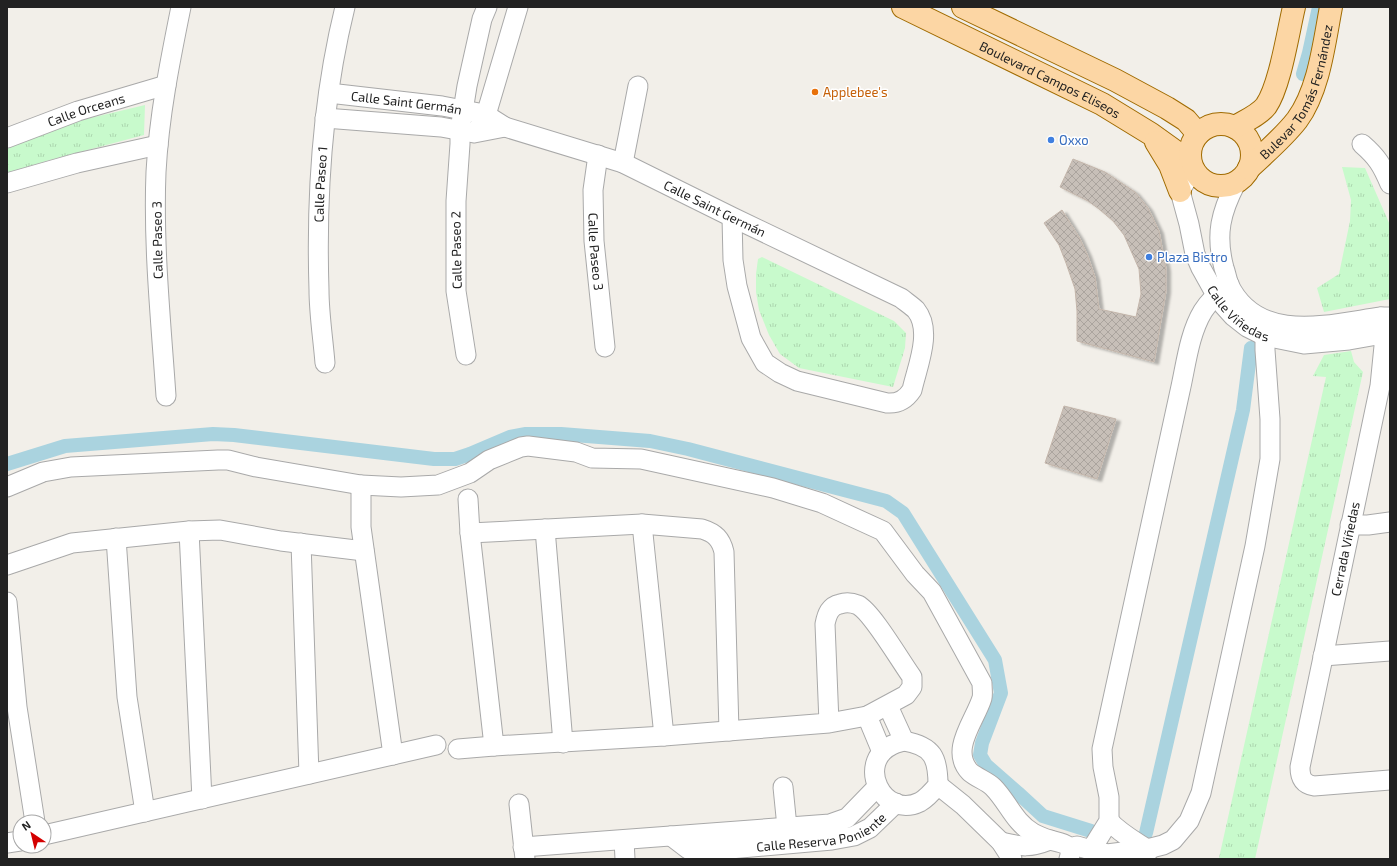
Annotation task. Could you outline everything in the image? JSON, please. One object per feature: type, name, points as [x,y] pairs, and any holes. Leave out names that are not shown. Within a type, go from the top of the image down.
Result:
[{"type":"main road","name":"Boulevard Campos Eliseos","points":[[903,7],[1102,104],[1151,134],[1192,166]]},
{"type":"main road","name":"Boulevard Campos Eliseos","points":[[963,7],[1121,83],[1186,120],[1198,134]]},
{"type":"main road","name":"Bulevar Tomás Fernández","points":[[1235,127],[1258,113],[1265,107],[1272,96],[1294,7]]},
{"type":"main road","name":"Bulevar Tomás Fernández","points":[[1243,175],[1297,120],[1306,105],[1317,76],[1331,7]]},
{"type":"main road","points":[[1216,124],[1226,124],[1235,127],[1243,133],[1249,141],[1252,154],[1243,175],[1227,186],[1217,186],[1207,183],[1199,178],[1192,166],[1190,152],[1192,142],[1198,134],[1206,128],[1216,124]]},
{"type":"main road","points":[[1151,134],[1164,153],[1180,191]]},
{"type":"street","name":"Calle Paseo 3","points":[[166,396],[156,237],[156,174],[158,145],[166,85],[181,7]]},
{"type":"street","name":"Calle Paseo 1","points":[[325,362],[319,292],[318,232],[320,169],[328,93],[344,7]]},
{"type":"street","name":"Calle Paseo 2","points":[[466,355],[456,291],[456,201],[465,136],[463,110],[482,19],[487,7]]},
{"type":"street","points":[[465,136],[486,115],[518,7]]},
{"type":"street","name":"Calle Orceans","points":[[7,138],[78,111],[166,85]]},
{"type":"street","points":[[623,163],[638,86]]},
{"type":"street","name":"Calle Saint Germán","points":[[328,93],[442,106],[486,115],[505,127],[623,163],[902,298],[916,311],[924,335],[923,347],[912,390],[908,395],[900,402],[894,404],[887,403],[797,381],[780,373],[765,363],[751,338],[737,286],[733,260],[732,217]]},
{"type":"street","name":"Calle Saint Germán","points":[[325,118],[440,127],[465,136],[505,127]]},
{"type":"street","points":[[1362,144],[1374,155],[1382,166],[1390,184]]},
{"type":"street","points":[[7,183],[76,163],[158,145]]},
{"type":"street","name":"Calle Paseo 3","points":[[598,155],[592,190],[594,241],[605,347]]},
{"type":"street","points":[[1180,191],[1192,166]]},
{"type":"street","name":"Calle Viñedas","points":[[1243,175],[1228,198],[1221,221],[1220,243],[1222,290],[1233,316],[1248,327],[1265,336],[1305,336],[1349,340],[1386,324]]},
{"type":"street","name":"Calle Viñedas","points":[[1180,191],[1195,254],[1201,268],[1222,290],[1254,315],[1270,321],[1292,326],[1305,336]]},
{"type":"street","points":[[1091,850],[1109,821],[1109,797],[1103,767],[1102,749],[1193,335],[1203,312],[1222,290]]},
{"type":"street","name":"Cerrada Viñedas","points":[[1386,324],[1384,357],[1385,386],[1350,525],[1300,767],[1300,775],[1302,781],[1308,785],[1314,786],[1390,780]]},
{"type":"street","points":[[7,487],[43,472],[71,467],[228,460],[256,467],[361,485],[401,488],[438,485],[470,473],[489,460],[521,447],[528,446],[576,452],[592,458],[641,459],[773,488],[822,503],[883,531],[915,574],[932,592],[982,683],[982,697],[963,743],[963,758],[971,772],[993,787],[1026,829],[1050,840],[1065,843],[1069,854],[1077,846],[1107,854],[1149,854],[1163,844],[1173,840],[1189,821],[1200,793],[1255,546],[1270,460],[1270,419],[1265,336]]},
{"type":"street","points":[[361,485],[361,527],[393,755]]},
{"type":"street","points":[[468,499],[470,533],[494,746]]},
{"type":"street","points":[[1350,525],[1368,525],[1390,522]]},
{"type":"street","points":[[470,533],[642,524],[710,531],[722,544],[724,552],[729,731]]},
{"type":"street","points":[[642,524],[664,736]]},
{"type":"street","points":[[545,529],[563,742]]},
{"type":"street","points":[[7,565],[72,543],[190,531],[220,530],[364,551]]},
{"type":"street","points":[[190,531],[202,799]]},
{"type":"street","points":[[116,538],[127,696],[145,812]]},
{"type":"street","points":[[301,543],[309,774]]},
{"type":"street","points":[[7,602],[17,707],[34,814]]},
{"type":"street","points":[[458,749],[729,731],[829,722],[867,716],[906,695],[912,687],[912,677],[870,615],[859,606],[847,602],[836,605],[827,613],[825,624],[829,722]]},
{"type":"street","points":[[1323,656],[1390,651]]},
{"type":"street","points":[[888,706],[904,741]]},
{"type":"street","points":[[867,716],[882,752]]},
{"type":"street","points":[[904,741],[917,743],[927,749],[935,759],[938,771],[938,785],[920,802],[908,805],[896,803],[885,797],[877,787],[874,775],[876,763],[882,752],[892,745],[904,741]]},
{"type":"street","points":[[52,833],[436,746]]},
{"type":"street","points":[[938,785],[963,805],[1001,842],[1012,859]]},
{"type":"street","points":[[783,787],[787,827]]},
{"type":"street","name":"Calle Reserva Poniente","points":[[524,853],[624,840],[684,845],[787,827],[830,824],[847,818],[877,787]]},
{"type":"street","name":"Calle Reserva Poniente","points":[[684,845],[696,852],[832,840],[854,836],[870,828],[896,803]]},
{"type":"street","points":[[520,804],[524,853]]},
{"type":"street","points":[[1109,821],[1149,854]]},
{"type":"street","points":[[624,840],[625,859]]},
{"type":"street","points":[[1001,842],[1018,846],[1037,846],[1050,840]]},
{"type":"green space","points":[[145,105],[144,135],[7,173],[7,146],[82,120]]},
{"type":"green space","points":[[1342,167],[1365,168],[1390,225],[1390,299],[1324,312],[1317,288],[1339,274],[1350,221],[1351,200]]},
{"type":"green space","points":[[762,257],[894,321],[906,333],[905,348],[893,387],[799,368],[780,354],[769,335],[759,310],[756,292],[756,274],[758,259]]},
{"type":"green space","points":[[1351,351],[1354,362],[1363,372],[1255,859],[1222,859],[1219,858],[1326,377],[1313,376],[1324,355]]},
{"type":"building","name":"Plaza Bistro","points":[[1073,159],[1105,172],[1135,192],[1148,208],[1159,231],[1166,269],[1166,291],[1154,362],[1077,341],[1075,289],[1059,245],[1044,223],[1062,210],[1079,237],[1087,254],[1095,277],[1099,309],[1136,317],[1141,294],[1139,269],[1124,235],[1113,221],[1099,209],[1088,201],[1060,187]]},
{"type":"building","points":[[1064,406],[1116,419],[1097,479],[1045,463]]},
{"type":"waterway","points":[[1303,74],[1319,7]]},
{"type":"waterway","points":[[1146,833],[1243,410],[1251,348]]},
{"type":"waterway","points":[[7,464],[65,446],[213,434],[234,435],[434,459],[455,459],[510,437],[526,434],[561,434],[650,441],[688,449],[886,501],[903,513],[995,660],[1001,693],[982,743],[980,755],[986,765],[1043,816],[1091,831]]},
{"type":"place","name":"Applebee's","points":[[815,92]]},
{"type":"place","name":"Oxxo","points":[[1051,140]]},
{"type":"place","name":"Plaza Bistro","points":[[1149,257]]}]
